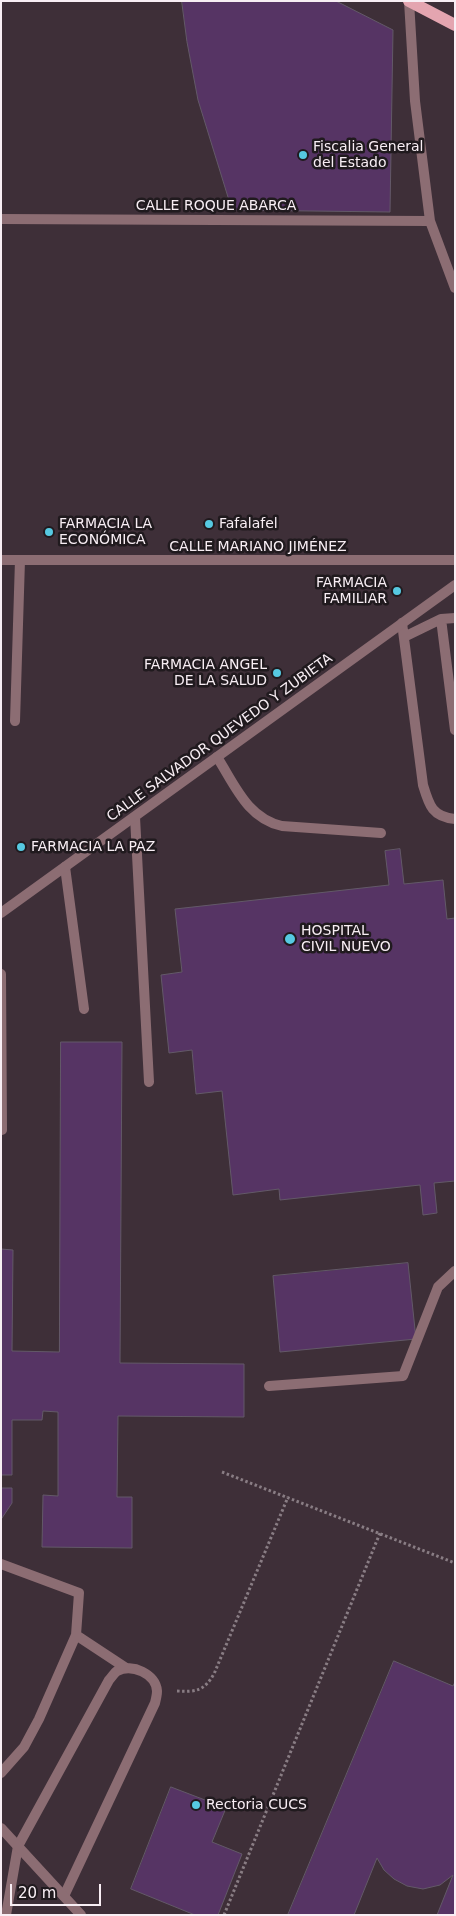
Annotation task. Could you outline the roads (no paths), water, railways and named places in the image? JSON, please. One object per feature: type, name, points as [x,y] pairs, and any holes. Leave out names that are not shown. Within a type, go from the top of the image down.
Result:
[{"type":"main road","points":[[409,1],[455,25]]},
{"type":"street","points":[[409,1],[415,101],[430,221],[454,285]]},
{"type":"street","name":"CALLE ROQUE ABARCA","points":[[1,219],[430,221]]},
{"type":"street","name":"CALLE MARIANO JIMÉNEZ","points":[[1,560],[455,560]]},
{"type":"street","points":[[15,721],[20,560]]},
{"type":"street","name":"CALLE SALVADOR QUEVEDO Y ZUBIETA","points":[[1,913],[455,585]]},
{"type":"street","points":[[404,636],[441,619],[455,618]]},
{"type":"street","points":[[441,619],[455,730]]},
{"type":"street","points":[[402,623],[423,785],[429,806],[444,818],[455,819]]},
{"type":"street","points":[[217,757],[248,806],[257,816],[269,823],[282,826],[381,833]]},
{"type":"street","points":[[135,817],[149,1082]]},
{"type":"street","points":[[65,867],[84,1009]]},
{"type":"street","points":[[1,974],[2,1130]]},
{"type":"street","points":[[269,1386],[403,1376],[438,1287],[455,1270]]},
{"type":"street","points":[[1,1564],[78,1594],[76,1635],[39,1720],[24,1747],[1,1773]]},
{"type":"street","points":[[64,1896],[155,1703],[157,1690],[152,1679],[143,1672],[126,1668],[76,1635]]},
{"type":"street","points":[[6,1915],[18,1846],[109,1680],[116,1672],[126,1668]]},
{"type":"street","points":[[1,1828],[82,1915]]},
{"type":"place","name":"Fiscalia General del Estado","points":[[303,155]]},
{"type":"place","name":"Fafalafel","points":[[209,524]]},
{"type":"place","name":"FARMACIA LA ECONÓMICA","points":[[49,532]]},
{"type":"place","name":"FARMACIA FAMILIAR","points":[[397,591]]},
{"type":"place","name":"FARMACIA ANGEL DE LA SALUD","points":[[277,673]]},
{"type":"place","name":"FARMACIA LA PAZ","points":[[21,847]]},
{"type":"place","name":"HOSPITAL CIVIL NUEVO","points":[[290,939]]},
{"type":"place","name":"Rectoria CUCS","points":[[196,1805]]}]
